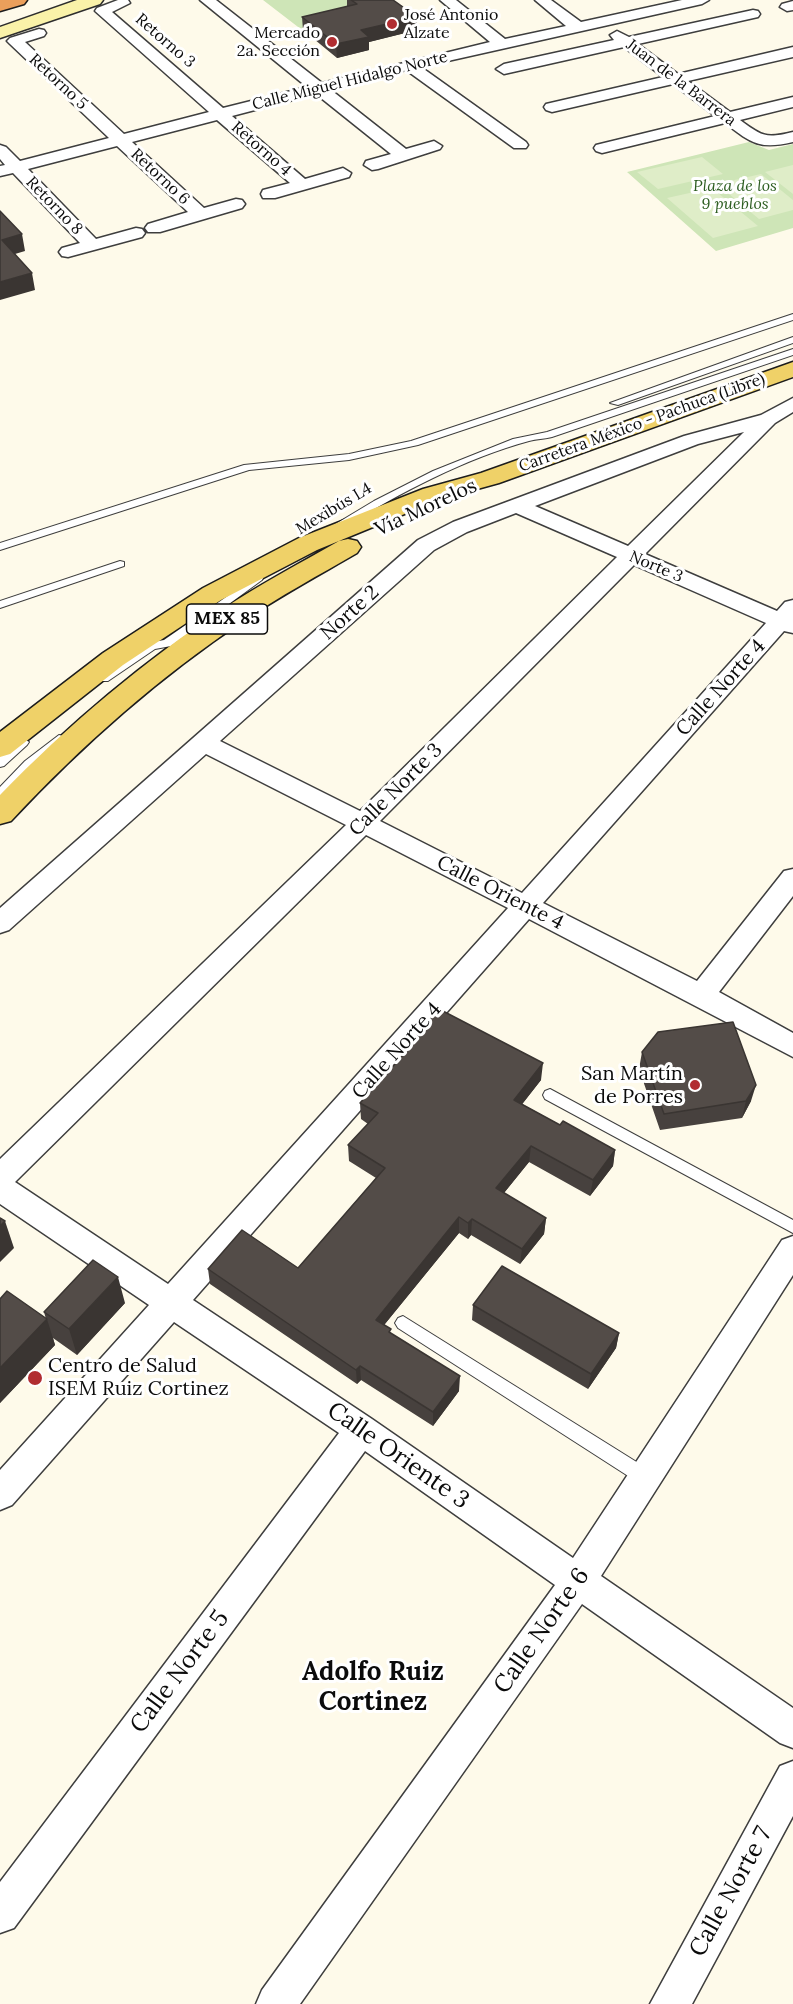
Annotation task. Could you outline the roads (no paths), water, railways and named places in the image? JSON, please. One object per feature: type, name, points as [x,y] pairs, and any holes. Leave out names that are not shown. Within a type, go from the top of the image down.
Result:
[{"type":"highway","points":[[0,6],[18,0]]},
{"type":"main road","points":[[0,33],[94,0]]},
{"type":"main road","name":"Carretera México - Pachuca (Libre)","points":[[490,478],[793,369]]},
{"type":"main road","name":"Vía Morelos","points":[[0,747],[112,659],[212,594],[308,544],[432,494],[490,478]]},
{"type":"main road","name":"Vía Morelos","points":[[0,813],[36,774],[140,681],[235,614],[375,531],[490,478]]},
{"type":"street","points":[[207,0],[403,155]]},
{"type":"street","points":[[447,0],[500,43]]},
{"type":"street","points":[[543,0],[576,26]]},
{"type":"street","points":[[642,0],[656,10]]},
{"type":"street","name":"Calle Miguel Hidalgo Norte","points":[[8,169],[409,64],[702,0]]},
{"type":"street","name":"Retorno 3","points":[[123,3],[102,11],[220,114]]},
{"type":"street","points":[[504,69],[753,14]]},
{"type":"street","name":"Juan de la Barrera","points":[[599,22],[757,140],[764,142],[793,137]]},
{"type":"street","name":"Retorno 5","points":[[39,33],[15,41],[120,140]]},
{"type":"street","points":[[552,107],[793,52]]},
{"type":"street","points":[[409,64],[520,145]]},
{"type":"street","points":[[602,148],[793,102]]},
{"type":"street","name":"Retorno 4","points":[[220,114],[302,185]]},
{"type":"street","name":"Retorno 6","points":[[120,140],[200,214]]},
{"type":"street","points":[[372,165],[434,146]]},
{"type":"street","name":"Retorno 8","points":[[0,150],[8,169],[92,245]]},
{"type":"street","name":"Retorno 4","points":[[269,194],[343,173]]},
{"type":"street","name":"Retorno 6","points":[[154,228],[236,204]]},
{"type":"street","name":"Retorno 8","points":[[68,252],[136,233]]},
{"type":"street","name":"Calle Norte 3","points":[[0,1178],[363,823],[768,419],[793,404]]},
{"type":"street","name":"Norte 2","points":[[0,923],[426,545],[460,527],[519,507],[691,440],[768,419]]},
{"type":"street","name":"Norte 3","points":[[519,507],[629,556],[789,618]]},
{"type":"street","name":"Calle Norte 4","points":[[0,1494],[789,618]]},
{"type":"street","name":"Calle Oriente 4","points":[[205,743],[701,995],[793,1046]]},
{"type":"street","points":[[701,995],[793,878]]},
{"type":"street","name":"Calle Oriente 3","points":[[0,1188],[361,1430],[793,1730]]},
{"type":"street","name":"Calle Norte 6","points":[[276,2004],[578,1581],[793,1249]]},
{"type":"street","name":"Calle Norte 5","points":[[0,1914],[361,1430]]},
{"type":"street","name":"Calle Norte 7","points":[[670,2004],[793,1779]]},
{"type":"lane","points":[[0,547],[248,467],[349,458],[414,443],[793,317]]},
{"type":"lane","name":"Mexibús L4","points":[[536,435],[541,429],[793,340]]},
{"type":"lane","name":"Mexibús L4","points":[[0,763],[26,739],[95,684],[152,646],[167,643],[308,544],[395,492],[447,468],[536,435],[548,435],[793,352]]},
{"type":"lane","points":[[0,605],[120,564]]},
{"type":"lane","name":"Mexibús L4","points":[[0,795],[29,764],[132,676],[165,651],[167,643]]},
{"type":"lane","points":[[550,1095],[793,1227]]},
{"type":"lane","points":[[403,1323],[645,1477]]},
{"type":"place","name":"José Antonio Alzate","points":[[392,24]]},
{"type":"place","name":"Mercado 2a. Sección","points":[[332,42]]},
{"type":"place","name":"San Martín de Porres","points":[[695,1085]]},
{"type":"place","name":"Centro de Salud ISEM Ruiz Cortinez","points":[[35,1378]]},
{"type":"district","name":"Adolfo Ruiz Cortinez","points":[[373,1688]]},
{"type":"park label","name":"Plaza de los 9 pueblos","points":[[735,195]]}]
